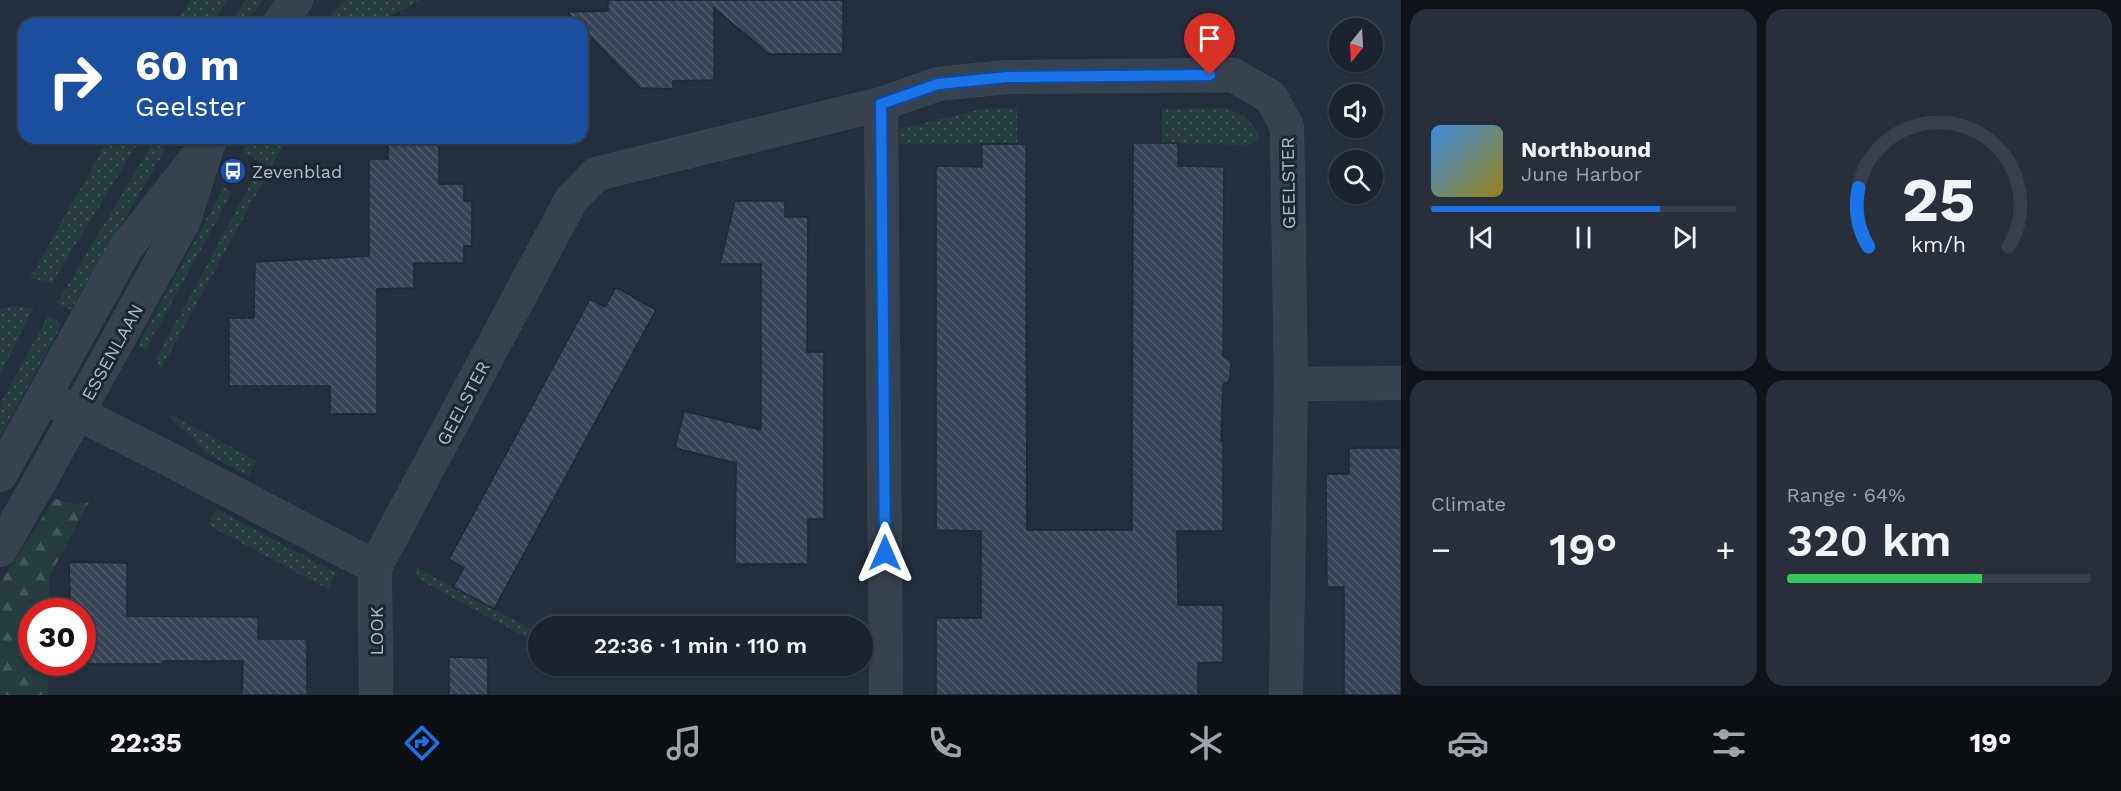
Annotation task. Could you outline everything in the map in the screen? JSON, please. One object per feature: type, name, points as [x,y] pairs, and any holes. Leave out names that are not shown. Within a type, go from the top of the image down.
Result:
[{"type":"street","points":[[283,18],[296,0]]},
{"type":"street","name":"GEELSTER","points":[[375,567],[571,200],[596,174],[881,104],[938,84],[1007,77],[1233,75],[1271,97],[1287,127],[1291,384],[1286,695]]},
{"type":"street","points":[[881,104],[886,695]]},
{"type":"street","name":"ESSENLAAN","points":[[0,475],[126,249],[206,144]]},
{"type":"street","name":"ESSENLAAN","points":[[0,550],[183,222],[207,144]]},
{"type":"street","points":[[1291,384],[1401,383]]},
{"type":"street","points":[[44,396],[375,567]]},
{"type":"street","name":"LOOK","points":[[375,567],[376,695]]},
{"type":"green space","points":[[191,0],[228,0],[215,18],[178,18]]},
{"type":"green space","points":[[246,0],[264,0],[250,18],[233,18]]},
{"type":"green space","points":[[345,0],[421,0],[386,18],[327,18]]},
{"type":"green space","points":[[986,108],[1017,108],[1017,144],[899,144],[900,129]]},
{"type":"green space","points":[[1225,108],[1246,118],[1254,127],[1259,138],[1250,145],[1162,143],[1162,109]]},
{"type":"green space","points":[[106,144],[137,144],[52,283],[30,278]]},
{"type":"green space","points":[[152,144],[156,144],[165,150],[71,310],[57,303]]},
{"type":"green space","points":[[247,144],[284,144],[161,369],[156,359],[262,163],[242,152]]},
{"type":"green space","points":[[224,187],[232,192],[146,350],[138,345]]},
{"type":"green space","points":[[18,306],[33,309],[0,374],[0,309]]},
{"type":"green space","points":[[48,316],[62,324],[0,437],[0,404]]},
{"type":"green space","points":[[170,414],[257,461],[248,476],[206,453],[173,421]]},
{"type":"green space","points":[[55,498],[71,503],[89,502],[49,577],[49,598],[18,598],[18,676],[48,676],[48,695],[0,695],[0,583]]},
{"type":"green space","points":[[217,509],[336,573],[328,589],[208,525]]},
{"type":"green space","points":[[416,567],[528,628],[528,639],[422,581],[417,576]]},
{"type":"building","points":[[608,0],[843,0],[843,54],[769,54],[714,8],[714,80],[673,81],[673,89],[640,88],[588,34],[588,18],[573,18],[567,12],[608,11]]},
{"type":"building","points":[[1133,143],[1178,143],[1178,166],[1224,167],[1223,356],[1231,361],[1230,380],[1223,385],[1221,441],[1223,441],[1223,531],[1177,531],[1178,605],[1223,605],[1223,662],[1198,663],[1198,695],[936,695],[936,618],[981,618],[981,531],[936,530],[936,166],[982,167],[982,144],[1026,144],[1027,530],[1132,530]]},
{"type":"building","points":[[388,144],[439,144],[439,184],[464,184],[464,201],[472,201],[472,246],[464,246],[464,263],[414,263],[414,288],[377,289],[377,414],[330,414],[330,386],[229,386],[229,318],[254,318],[255,262],[369,256],[369,159],[388,159]]},
{"type":"building","points":[[735,201],[785,201],[785,217],[808,217],[807,352],[824,352],[824,519],[808,519],[808,564],[735,564],[736,463],[675,448],[684,411],[761,430],[761,264],[720,264]]},
{"type":"building","points":[[616,287],[656,310],[494,609],[453,587],[464,568],[449,559],[590,299],[605,307]]},
{"type":"building","points":[[1349,448],[1401,448],[1401,695],[1344,695],[1344,587],[1327,587],[1326,474],[1349,474]]},
{"type":"building","points":[[69,562],[127,563],[127,616],[258,617],[258,639],[307,639],[307,695],[242,695],[243,661],[96,664],[96,598],[70,598]]},
{"type":"building","points":[[449,657],[488,658],[488,695],[449,695]]},
{"type":"place","name":"Zevenblad","points":[[233,171]]},
{"type":"route","points":[[885,553],[881,104],[938,84],[1007,77],[1210,75]]}]
